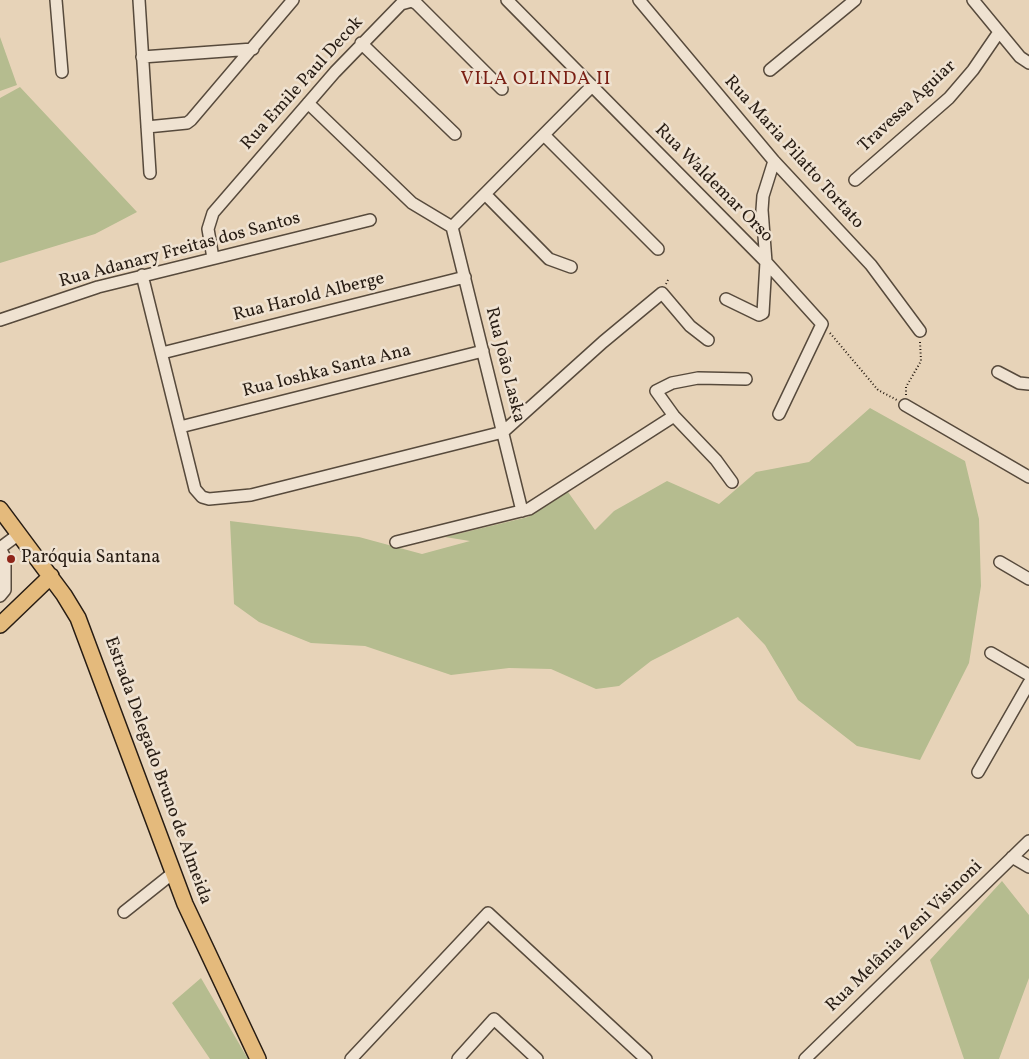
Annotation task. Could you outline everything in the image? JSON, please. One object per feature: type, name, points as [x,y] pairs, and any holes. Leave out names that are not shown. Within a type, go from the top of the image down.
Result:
[{"type":"main road","name":"Estrada Delegado Bruno de Almeida","points":[[0,509],[71,605],[84,631],[185,904],[258,1059]]},
{"type":"main road","points":[[0,625],[51,576]]},
{"type":"street","points":[[56,0],[62,72]]},
{"type":"street","points":[[138,0],[150,174]]},
{"type":"street","points":[[147,127],[187,123],[191,120],[293,0]]},
{"type":"street","name":"Rua Waldemar Orso","points":[[507,0],[766,262],[822,324]]},
{"type":"street","name":"Rua Maria Pilatto Tortato","points":[[639,0],[774,161],[856,248],[920,331]]},
{"type":"street","points":[[770,70],[855,0]]},
{"type":"street","points":[[973,0],[1020,58],[1029,63]]},
{"type":"street","name":"Rua Emile Paul Decok","points":[[213,258],[208,229],[214,213],[361,43],[402,4],[412,1],[502,90]]},
{"type":"street","name":"Travessa Aguiar","points":[[855,180],[949,98],[973,70],[999,32]]},
{"type":"street","points":[[361,43],[455,134]]},
{"type":"street","points":[[142,57],[253,49]]},
{"type":"street","points":[[308,103],[412,203],[452,227],[592,86]]},
{"type":"street","points":[[544,135],[658,249]]},
{"type":"street","points":[[726,299],[762,315],[766,262],[762,210],[763,196],[774,161]]},
{"type":"street","points":[[485,194],[549,259],[571,267]]},
{"type":"street","name":"Rua Adanary Freitas dos Santos","points":[[0,320],[98,287],[370,220]]},
{"type":"street","name":"Rua João Laska","points":[[452,227],[522,511]]},
{"type":"street","points":[[142,276],[196,490],[202,497],[218,500],[251,495],[503,432],[603,342],[662,293],[690,326],[708,340]]},
{"type":"street","name":"Rua Harold Alberge","points":[[162,354],[464,276]]},
{"type":"street","points":[[780,414],[822,324]]},
{"type":"street","name":"Rua Ioshka Santa Ana","points":[[180,427],[483,351]]},
{"type":"street","points":[[998,372],[1019,383],[1029,384]]},
{"type":"street","points":[[732,482],[716,460],[674,416],[656,392],[677,382],[698,378],[746,380]]},
{"type":"street","points":[[905,405],[1029,477]]},
{"type":"street","points":[[396,542],[522,511],[534,506],[674,416]]},
{"type":"street","points":[[0,596],[5,590],[5,558],[0,548],[18,534]]},
{"type":"street","points":[[1000,562],[1029,579]]},
{"type":"street","points":[[991,653],[1029,675]]},
{"type":"street","points":[[978,772],[1029,683]]},
{"type":"street","name":"Rua Melânia Zeni Visinoni","points":[[805,1059],[1029,841]]},
{"type":"street","points":[[1012,857],[1029,867]]},
{"type":"street","points":[[124,912],[173,873]]},
{"type":"street","points":[[351,1059],[488,913],[646,1059]]},
{"type":"street","points":[[458,1059],[494,1019],[537,1059]]},
{"type":"path","points":[[822,324],[878,390],[905,405]]},
{"type":"path","points":[[906,388],[921,361],[920,331]]},
{"type":"green space","points":[[0,37],[17,85],[0,91]]},
{"type":"green space","points":[[20,87],[137,212],[95,234],[0,263],[0,98]]},
{"type":"green space","points":[[870,408],[965,461],[979,519],[981,586],[969,663],[920,760],[857,746],[798,700],[765,645],[738,617],[651,661],[619,686],[596,689],[551,669],[509,668],[451,675],[365,646],[311,643],[259,622],[234,604],[230,521],[359,537],[422,554],[470,541],[445,537],[528,517],[568,492],[595,530],[614,511],[667,481],[719,504],[756,472],[809,462]]},
{"type":"green space","points":[[1002,881],[1029,915],[1029,978],[999,1059],[964,1059],[930,960]]},
{"type":"green space","points":[[201,978],[248,1059],[210,1059],[172,1003]]},
{"type":"place","name":"Paróquia Santana","points":[[11,559]]},
{"type":"district","name":"VILA OLINDA II","points":[[536,81]]}]
